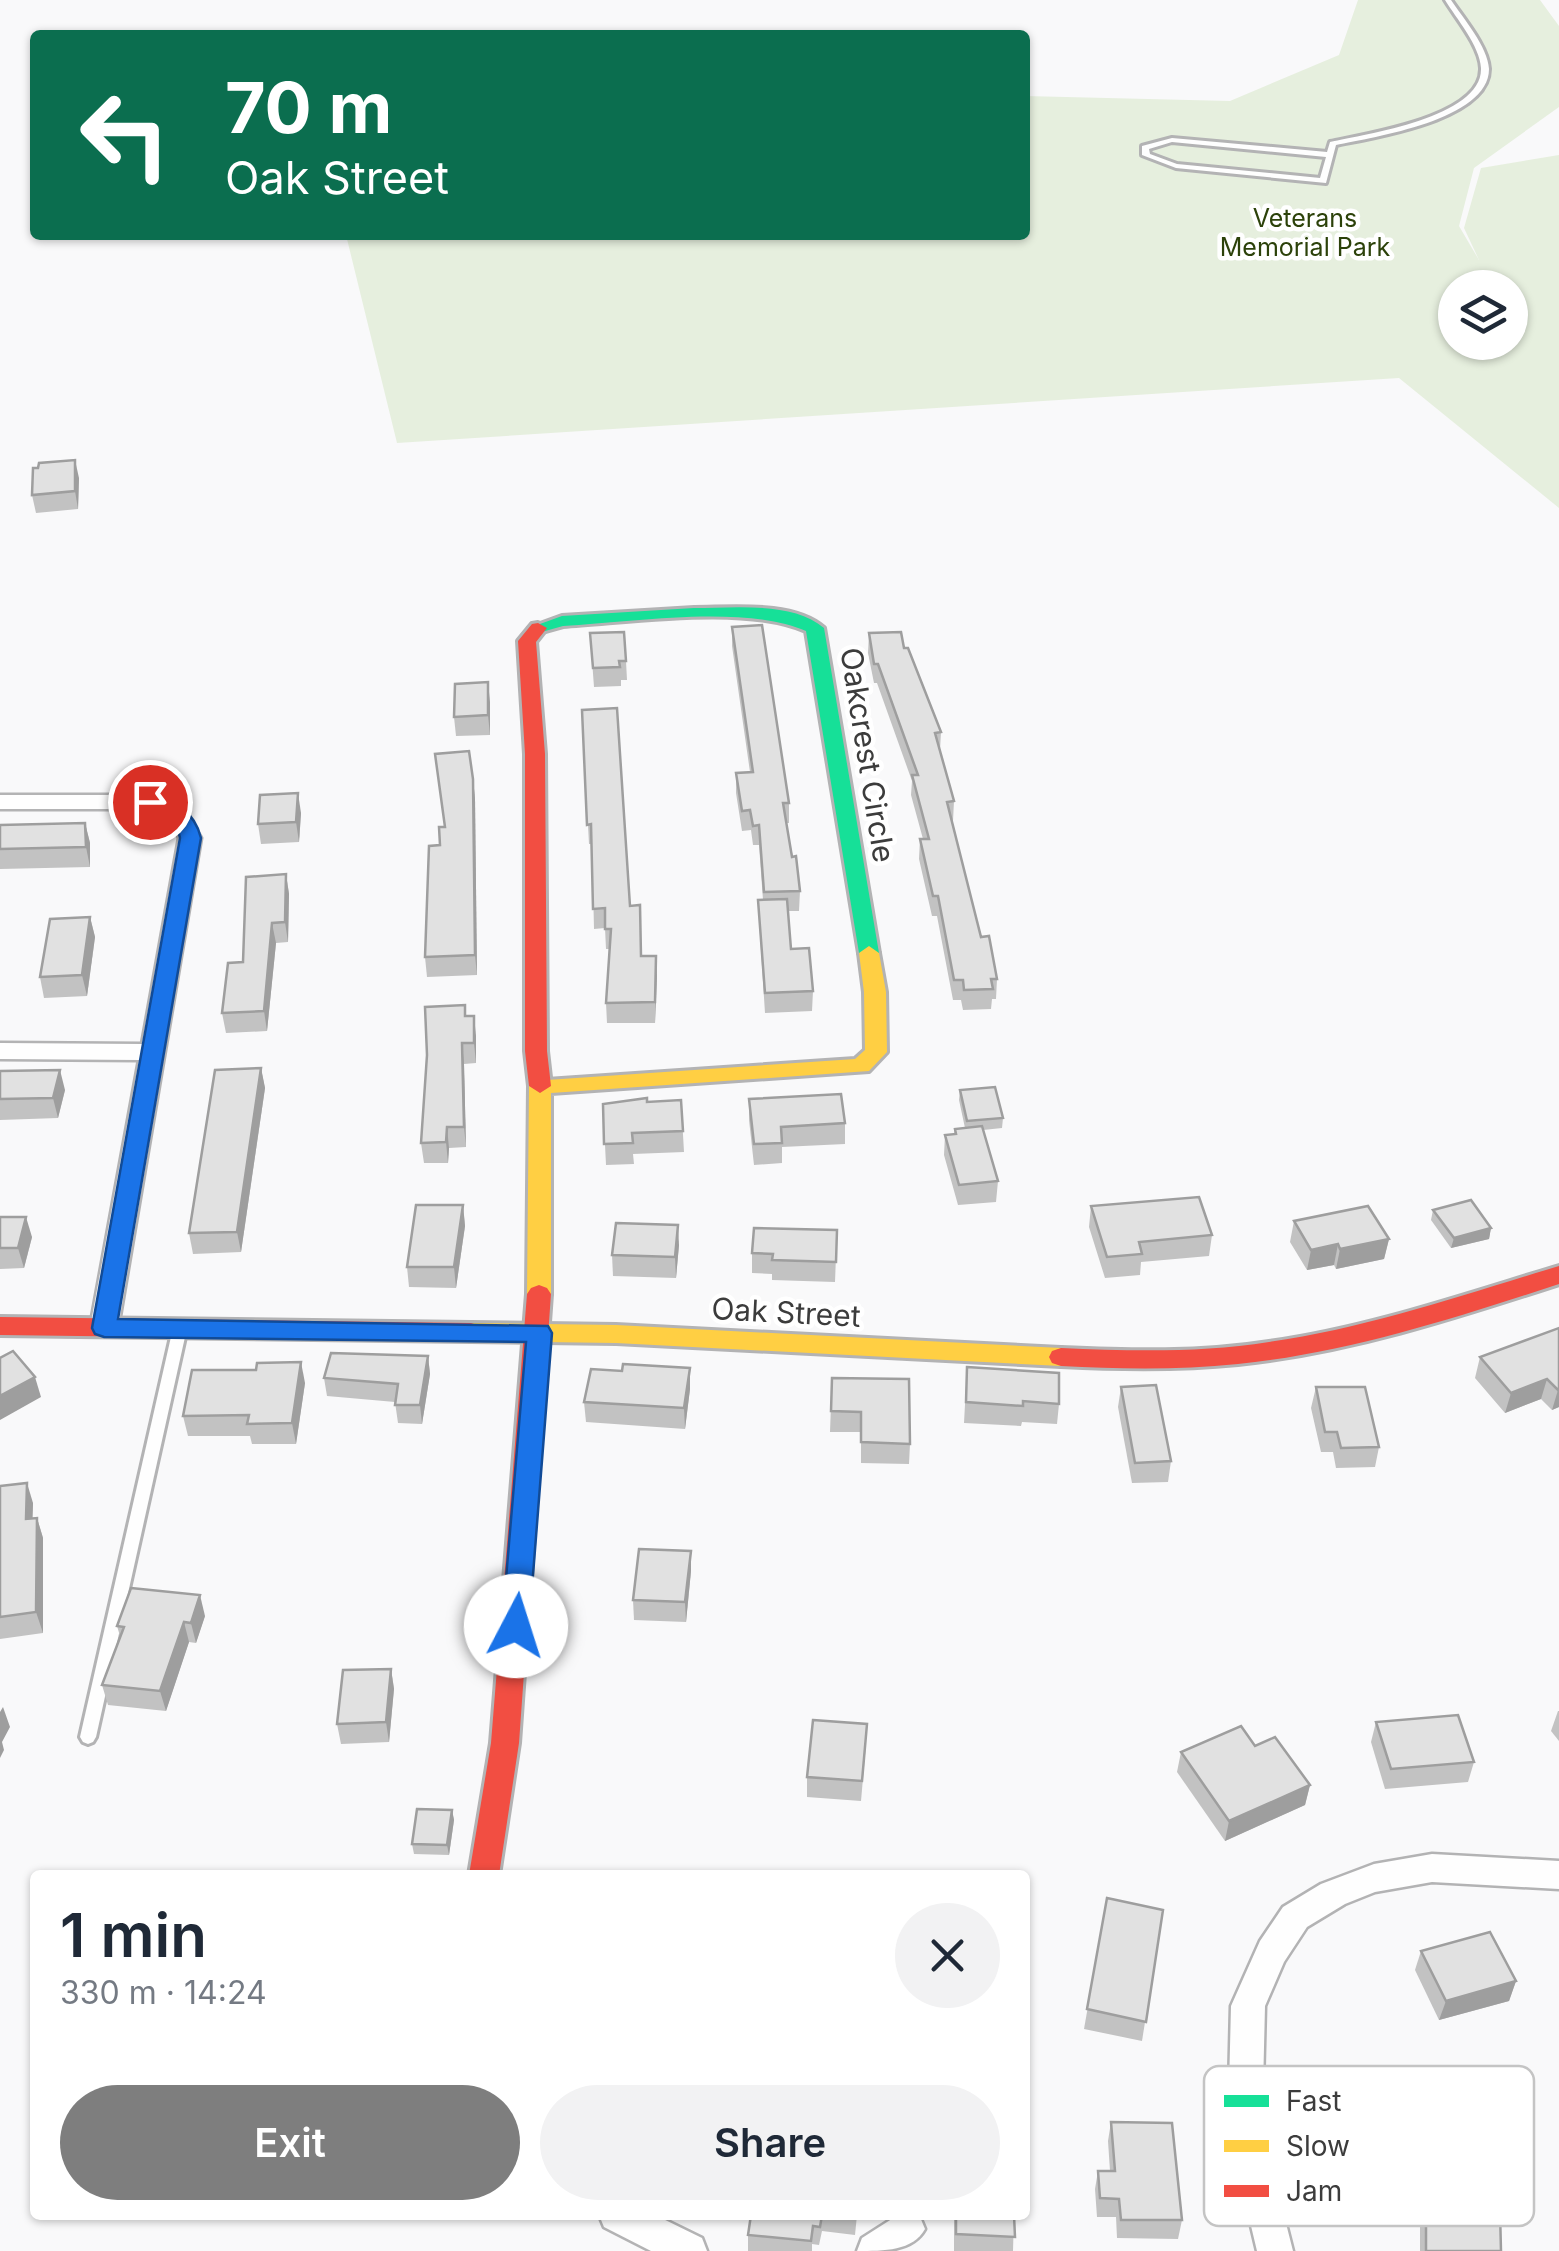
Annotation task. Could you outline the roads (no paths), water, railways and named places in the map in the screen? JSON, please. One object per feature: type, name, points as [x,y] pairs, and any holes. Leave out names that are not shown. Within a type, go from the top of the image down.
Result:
[{"type":"street","name":"Oakcrest Circle","points":[[485,1870],[505,1743],[540,1333],[535,754],[527,641],[538,628],[587,618],[757,613],[803,620],[815,628],[818,637],[875,992],[876,1052],[861,1066],[836,1070],[540,1086]]},
{"type":"street","points":[[0,802],[150,802],[173,809],[187,822],[188,861],[104,1328]]},
{"type":"street","points":[[0,1051],[154,1052]]},
{"type":"street","name":"Oak Street","points":[[0,1326],[540,1333],[1089,1358],[1219,1358],[1297,1347],[1467,1306],[1559,1275]]},
{"type":"street","points":[[1247,2066],[1248,2006],[1272,1952],[1296,1917],[1333,1894],[1374,1878],[1432,1868],[1559,1875]]},
{"type":"street","points":[[628,2220],[689,2251]]},
{"type":"street","points":[[1270,2226],[1276,2251]]},
{"type":"street","points":[[874,2251],[908,2229]]},
{"type":"lane","points":[[1330,156],[1172,140],[1144,148],[1146,155],[1158,162],[1176,166],[1323,181],[1330,156],[1333,144],[1433,118],[1464,104],[1483,86],[1485,66],[1448,0]]},
{"type":"lane","points":[[88,1737],[180,1328]]},
{"type":"park label","name":"Veterans Memorial Park","points":[[1305,232]]}]
